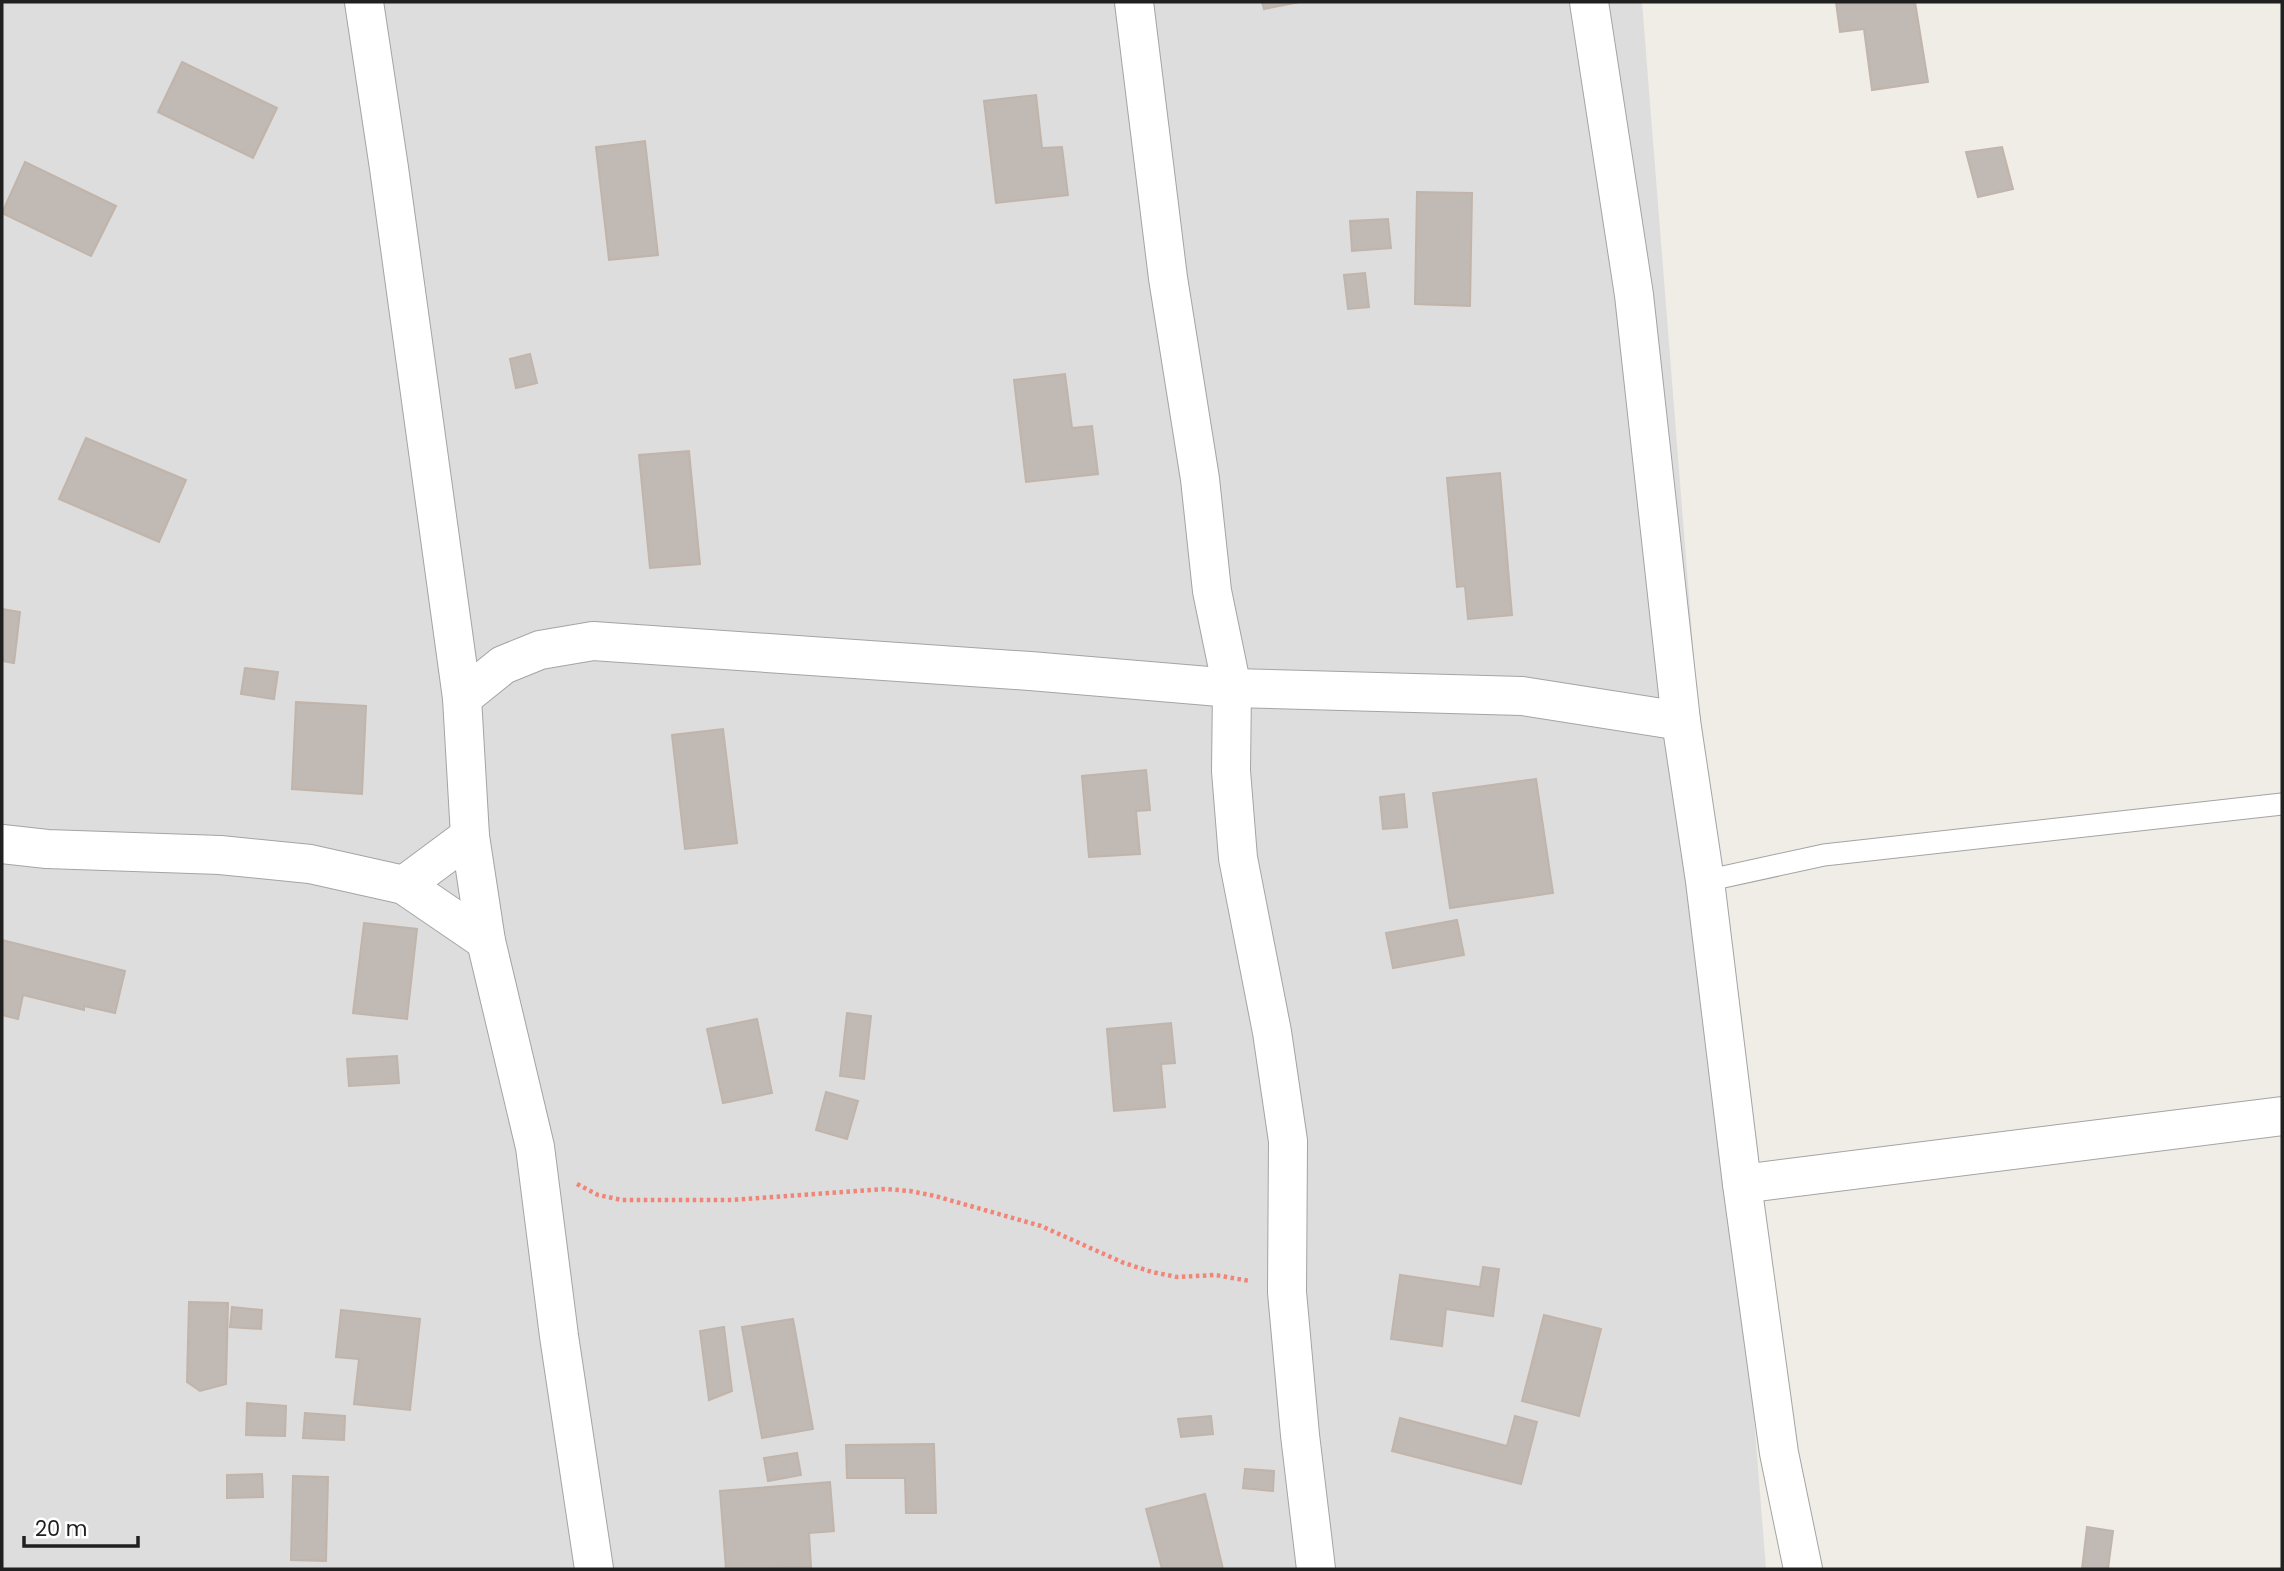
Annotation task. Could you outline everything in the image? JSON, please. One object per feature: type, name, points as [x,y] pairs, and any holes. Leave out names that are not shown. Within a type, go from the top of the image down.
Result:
[{"type":"street","points":[[364,2],[462,698],[470,836],[486,941],[535,1147],[559,1336],[594,1569]]},
{"type":"street","points":[[1135,2],[1168,278],[1200,479],[1212,591],[1232,688],[1231,771],[1238,858],[1272,1032],[1288,1141],[1287,1292],[1301,1449],[1316,1569]]},
{"type":"street","points":[[1589,2],[1634,295],[1681,721],[1705,881],[1742,1184],[1779,1453],[1802,1569]]},
{"type":"street","points":[[462,698],[503,665],[540,650],[593,641],[1030,671],[1232,688],[1522,696],[1681,721]]},
{"type":"street","points":[[404,885],[470,836]]},
{"type":"street","points":[[2,845],[220,855],[310,864],[404,885],[486,941]]},
{"type":"street","points":[[1742,1184],[2282,1116]]},
{"type":"lane","points":[[1705,881],[1824,855],[2282,804]]},
{"type":"path","points":[[535,1147],[552,1170],[598,1195],[622,1200],[732,1200],[885,1189],[910,1191],[1041,1226],[1124,1263],[1152,1272],[1177,1277],[1215,1275],[1240,1278],[1287,1292]]},
{"type":"shaded area","points":[[2,2],[1642,2],[1766,1569],[2,1569]]},
{"type":"building","points":[[1262,2],[1300,2],[1264,9]]},
{"type":"building","points":[[1836,2],[1915,2],[1928,82],[1872,90],[1864,29],[1840,32]]},
{"type":"building","points":[[182,62],[277,108],[253,158],[158,112]]},
{"type":"building","points":[[1036,95],[1042,148],[1062,147],[1068,195],[996,203],[984,101]]},
{"type":"building","points":[[645,141],[658,255],[609,260],[596,147]]},
{"type":"building","points":[[2002,147],[2013,189],[1978,197],[1966,152]]},
{"type":"building","points":[[25,162],[116,206],[91,256],[2,213]]},
{"type":"building","points":[[1417,192],[1472,193],[1470,306],[1415,304]]},
{"type":"building","points":[[1388,219],[1391,248],[1352,251],[1350,221]]},
{"type":"building","points":[[1365,273],[1369,307],[1348,309],[1344,275]]},
{"type":"building","points":[[530,354],[537,383],[516,388],[510,359]]},
{"type":"building","points":[[1065,374],[1072,428],[1092,426],[1098,474],[1026,482],[1014,380]]},
{"type":"building","points":[[86,438],[186,480],[159,542],[59,499]]},
{"type":"building","points":[[689,451],[700,564],[650,568],[639,455]]},
{"type":"building","points":[[1500,473],[1512,615],[1468,619],[1465,586],[1457,587],[1447,478]]},
{"type":"building","points":[[2,609],[20,612],[14,663],[2,661]]},
{"type":"building","points":[[245,668],[278,672],[274,699],[241,694]]},
{"type":"building","points":[[296,702],[366,706],[362,794],[292,789]]},
{"type":"building","points":[[723,729],[737,843],[685,849],[672,735]]},
{"type":"building","points":[[1146,770],[1150,810],[1136,811],[1140,854],[1089,857],[1082,776]]},
{"type":"building","points":[[1536,779],[1553,893],[1450,908],[1433,793]]},
{"type":"building","points":[[1404,794],[1407,827],[1383,829],[1380,797]]},
{"type":"building","points":[[1457,920],[1464,955],[1393,968],[1386,933]]},
{"type":"building","points":[[364,923],[417,929],[407,1019],[353,1013]]},
{"type":"building","points":[[2,940],[125,971],[115,1013],[84,1006],[84,1010],[23,995],[18,1019],[2,1015]]},
{"type":"building","points":[[847,1013],[871,1016],[864,1079],[840,1076]]},
{"type":"building","points":[[757,1019],[772,1093],[723,1103],[707,1029]]},
{"type":"building","points":[[1171,1023],[1175,1063],[1161,1064],[1165,1107],[1114,1111],[1107,1029]]},
{"type":"building","points":[[397,1056],[399,1083],[349,1086],[347,1059]]},
{"type":"building","points":[[826,1092],[858,1101],[847,1139],[816,1130]]},
{"type":"building","points":[[1483,1267],[1499,1269],[1493,1316],[1446,1309],[1442,1346],[1391,1339],[1400,1275],[1480,1287]]},
{"type":"building","points":[[189,1302],[228,1303],[226,1384],[200,1391],[187,1382]]},
{"type":"building","points":[[232,1307],[262,1310],[261,1329],[230,1327]]},
{"type":"building","points":[[341,1310],[420,1319],[410,1410],[354,1404],[359,1359],[336,1357]]},
{"type":"building","points":[[1544,1315],[1601,1329],[1579,1416],[1522,1401]]},
{"type":"building","points":[[793,1319],[813,1429],[762,1438],[742,1327]]},
{"type":"building","points":[[724,1327],[732,1391],[709,1400],[700,1331]]},
{"type":"building","points":[[247,1403],[286,1406],[285,1436],[246,1435]]},
{"type":"building","points":[[305,1413],[345,1416],[344,1440],[303,1438]]},
{"type":"building","points":[[1211,1416],[1213,1434],[1181,1437],[1178,1419]]},
{"type":"building","points":[[1515,1416],[1537,1422],[1521,1484],[1392,1451],[1400,1418],[1507,1446]]},
{"type":"building","points":[[934,1444],[936,1513],[906,1513],[905,1478],[847,1478],[846,1445]]},
{"type":"building","points":[[797,1453],[801,1475],[768,1481],[764,1458]]},
{"type":"building","points":[[1245,1469],[1274,1471],[1273,1491],[1243,1488]]},
{"type":"building","points":[[262,1474],[263,1497],[227,1498],[227,1475]]},
{"type":"building","points":[[293,1476],[328,1477],[326,1561],[291,1560]]},
{"type":"building","points":[[830,1482],[834,1531],[809,1533],[811,1567],[726,1569],[720,1491]]},
{"type":"building","points":[[1205,1494],[1223,1569],[1162,1569],[1146,1509]]},
{"type":"building","points":[[2087,1527],[2113,1531],[2108,1569],[2082,1569]]}]
